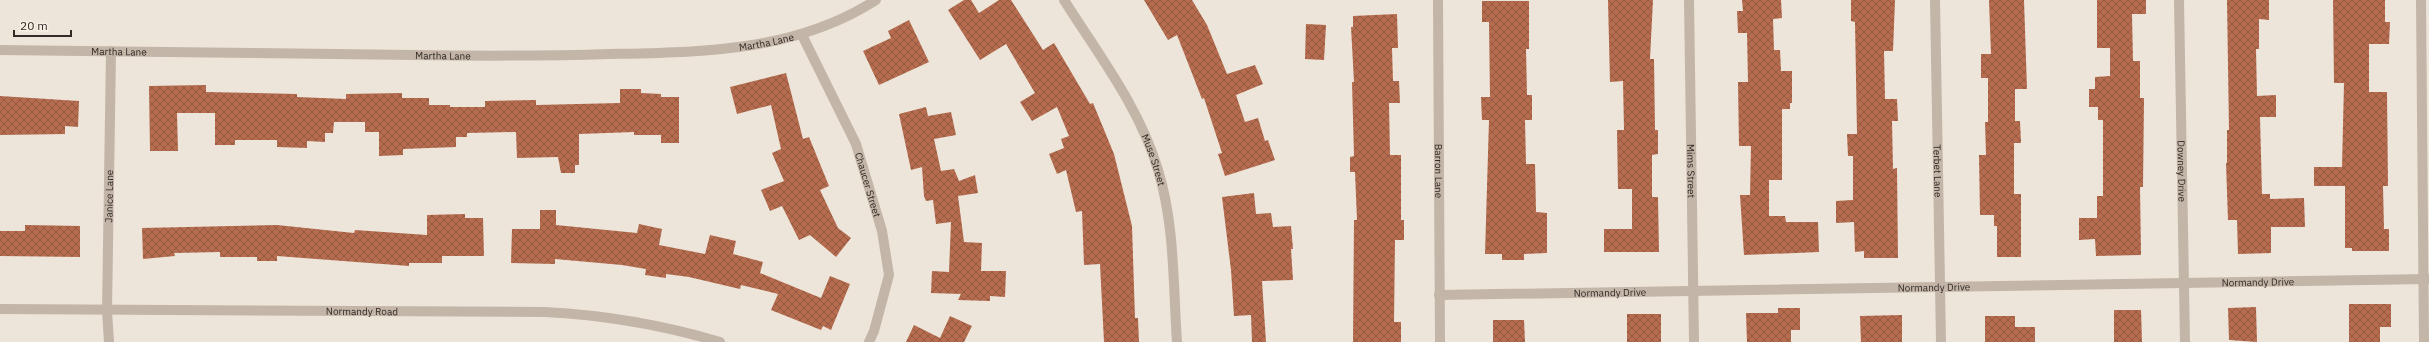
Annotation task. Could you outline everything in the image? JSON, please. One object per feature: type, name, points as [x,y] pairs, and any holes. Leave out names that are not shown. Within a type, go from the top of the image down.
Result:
[{"type":"street","name":"Martha Lane","points":[[0,50],[533,56],[705,52],[785,40],[802,35],[864,8],[876,0]]},
{"type":"street","name":"Muse Street","points":[[1064,0],[1138,117],[1158,169],[1169,226],[1177,342]]},
{"type":"street","name":"Barron Lane","points":[[1438,0],[1440,342]]},
{"type":"street","name":"Mims Street","points":[[1689,0],[1694,342]]},
{"type":"street","name":"Terbet Lane","points":[[1935,0],[1940,342]]},
{"type":"street","name":"Downey Drive","points":[[2179,0],[2185,342]]},
{"type":"street","points":[[2421,0],[2426,279],[2424,342]]},
{"type":"street","name":"Chaucer Street","points":[[802,35],[856,144],[882,231],[889,275],[874,331],[869,342]]},
{"type":"street","name":"Janice Lane","points":[[109,342],[107,311],[111,51]]},
{"type":"street","name":"Normandy Drive","points":[[1439,295],[2426,279]]},
{"type":"street","name":"Normandy Road","points":[[0,309],[107,311],[545,312],[586,314],[642,323],[720,342]]},
{"type":"building","points":[[964,0],[971,0],[979,13],[999,0],[1011,0],[1043,50],[1054,43],[1090,104],[1093,103],[1114,154],[1132,226],[1135,318],[1138,318],[1139,342],[1104,342],[1100,264],[1084,265],[1082,211],[1076,212],[1066,170],[1057,174],[1049,154],[1064,148],[1061,139],[1069,136],[1057,107],[1032,121],[1020,102],[1035,93],[1006,44],[980,60],[948,10]]},
{"type":"building","points":[[1144,0],[1192,0],[1207,25],[1227,74],[1255,65],[1263,84],[1236,95],[1245,122],[1258,118],[1265,141],[1268,140],[1275,160],[1225,176],[1218,154],[1222,153],[1204,98],[1202,99],[1177,35],[1168,40]]},
{"type":"building","points":[[1608,0],[1653,0],[1650,59],[1654,59],[1655,130],[1658,130],[1658,154],[1652,155],[1652,197],[1658,197],[1659,252],[1604,252],[1604,229],[1632,229],[1632,189],[1618,189],[1617,130],[1624,130],[1623,81],[1610,82]]},
{"type":"building","points":[[1742,0],[1781,0],[1782,18],[1773,19],[1774,50],[1780,50],[1781,71],[1792,71],[1792,103],[1790,103],[1790,109],[1782,109],[1782,180],[1769,180],[1769,216],[1785,216],[1786,222],[1818,222],[1819,252],[1744,255],[1740,195],[1750,195],[1751,146],[1739,146],[1738,82],[1748,82],[1747,33],[1738,33],[1737,11],[1743,11]]},
{"type":"building","points":[[1851,0],[1895,0],[1893,51],[1884,51],[1885,99],[1897,99],[1898,121],[1892,121],[1893,169],[1897,168],[1898,258],[1864,258],[1864,251],[1855,252],[1854,222],[1836,223],[1836,201],[1853,200],[1853,156],[1848,156],[1847,134],[1857,134],[1855,22],[1851,21]]},
{"type":"building","points":[[1989,0],[2024,0],[2027,89],[2015,89],[2015,121],[2020,121],[2021,143],[2014,143],[2014,194],[2021,194],[2021,257],[1997,257],[1997,226],[1994,226],[1994,215],[1980,215],[1979,155],[1986,155],[1985,122],[1988,122],[1988,78],[1981,78],[1981,54],[1991,54]]},
{"type":"building","points":[[2097,0],[2146,0],[2146,14],[2132,14],[2133,61],[2140,61],[2140,98],[2144,98],[2143,187],[2140,187],[2141,255],[2096,256],[2095,239],[2079,240],[2079,218],[2097,218],[2097,196],[2103,196],[2103,120],[2098,120],[2098,107],[2089,107],[2089,89],[2095,89],[2095,77],[2110,76],[2110,48],[2097,48]]},
{"type":"building","points":[[2227,0],[2269,0],[2269,20],[2259,19],[2259,49],[2256,49],[2257,96],[2276,95],[2276,117],[2260,117],[2262,194],[2270,194],[2270,199],[2304,198],[2305,227],[2271,227],[2271,253],[2238,254],[2237,220],[2228,220],[2226,163],[2227,130],[2229,130]]},
{"type":"building","points":[[2333,0],[2385,0],[2385,22],[2390,22],[2389,44],[2369,44],[2369,92],[2387,92],[2388,186],[2383,186],[2384,229],[2389,229],[2389,251],[2352,251],[2352,248],[2345,248],[2345,186],[2314,186],[2314,167],[2342,167],[2344,83],[2334,83]]},
{"type":"building","points":[[1482,1],[1529,1],[1529,49],[1526,49],[1527,95],[1532,95],[1532,120],[1525,120],[1526,164],[1535,164],[1536,212],[1547,213],[1547,253],[1524,254],[1524,260],[1502,260],[1502,254],[1485,254],[1489,120],[1482,120],[1481,97],[1490,97],[1489,22],[1482,22]]},
{"type":"building","points":[[1397,14],[1398,48],[1392,48],[1393,81],[1399,81],[1400,103],[1389,103],[1390,155],[1401,155],[1401,220],[1404,220],[1404,240],[1395,240],[1394,322],[1401,322],[1401,342],[1353,342],[1354,220],[1357,220],[1355,172],[1350,172],[1350,157],[1354,156],[1352,82],[1354,82],[1351,27],[1353,27],[1353,16]]},
{"type":"building","points":[[909,20],[929,62],[879,85],[863,51],[891,38],[888,31]]},
{"type":"building","points":[[1306,24],[1326,25],[1324,60],[1305,59]]},
{"type":"building","points":[[786,73],[803,139],[809,137],[829,186],[820,190],[838,228],[851,238],[836,257],[810,235],[799,240],[782,206],[770,211],[761,190],[784,181],[772,153],[781,149],[771,105],[737,114],[730,87]]},
{"type":"building","points":[[206,85],[206,92],[297,94],[297,97],[346,99],[346,94],[402,93],[402,98],[429,98],[429,105],[450,105],[450,107],[485,107],[485,101],[536,100],[536,105],[620,103],[620,89],[641,89],[641,93],[661,94],[661,97],[679,97],[679,143],[661,143],[661,135],[634,135],[634,132],[579,134],[579,165],[575,165],[575,173],[561,173],[558,157],[517,158],[516,132],[467,133],[467,137],[456,137],[456,147],[403,149],[403,155],[379,156],[379,132],[365,132],[365,122],[334,122],[333,133],[325,133],[325,142],[307,141],[307,148],[277,147],[277,140],[235,140],[235,145],[215,145],[215,113],[177,113],[178,151],[150,151],[149,86]]},
{"type":"building","points":[[0,96],[79,101],[78,127],[65,126],[65,134],[0,135]]},
{"type":"building","points":[[926,107],[928,116],[951,112],[956,135],[934,139],[941,171],[954,169],[959,181],[975,175],[978,193],[958,196],[964,242],[982,243],[981,271],[1006,271],[1005,297],[990,296],[990,301],[958,300],[961,294],[931,293],[932,271],[949,272],[951,222],[936,224],[933,200],[926,201],[924,196],[922,167],[911,170],[899,114]]},
{"type":"building","points":[[1254,193],[1256,214],[1271,213],[1273,227],[1291,226],[1293,249],[1291,249],[1293,280],[1262,281],[1266,342],[1252,342],[1251,315],[1234,316],[1231,270],[1222,197]]},
{"type":"building","points":[[540,210],[556,210],[556,225],[637,233],[639,224],[662,229],[659,245],[705,254],[710,235],[736,241],[733,254],[763,262],[760,273],[821,298],[830,276],[850,284],[831,330],[823,326],[821,330],[771,310],[778,294],[741,285],[740,289],[689,277],[666,274],[666,278],[645,275],[646,269],[622,265],[555,259],[555,264],[511,263],[512,229],[540,229]]},
{"type":"building","points":[[465,214],[465,218],[483,218],[484,256],[442,256],[442,263],[409,263],[409,266],[277,256],[277,261],[257,261],[257,257],[220,257],[220,252],[174,253],[175,256],[143,259],[142,228],[277,225],[354,233],[355,230],[427,235],[427,215]]},
{"type":"building","points":[[25,225],[80,226],[80,257],[0,256],[0,231],[25,231]]},
{"type":"building","points":[[2349,304],[2391,304],[2391,327],[2380,327],[2380,342],[2349,342]]},
{"type":"building","points":[[2256,307],[2257,342],[2229,340],[2228,308]]},
{"type":"building","points":[[1778,308],[1800,308],[1800,330],[1791,330],[1791,342],[1747,342],[1746,313],[1778,313]]},
{"type":"building","points":[[2114,310],[2141,310],[2142,342],[2114,342]]},
{"type":"building","points":[[1627,314],[1661,314],[1661,342],[1627,342]]},
{"type":"building","points":[[1902,315],[1902,342],[1861,342],[1860,316]]},
{"type":"building","points":[[950,316],[972,326],[964,342],[906,342],[914,325],[940,338]]},
{"type":"building","points":[[1985,316],[2015,316],[2015,327],[2035,327],[2035,342],[1985,342]]},
{"type":"building","points":[[1493,320],[1524,320],[1525,342],[1493,342]]}]
